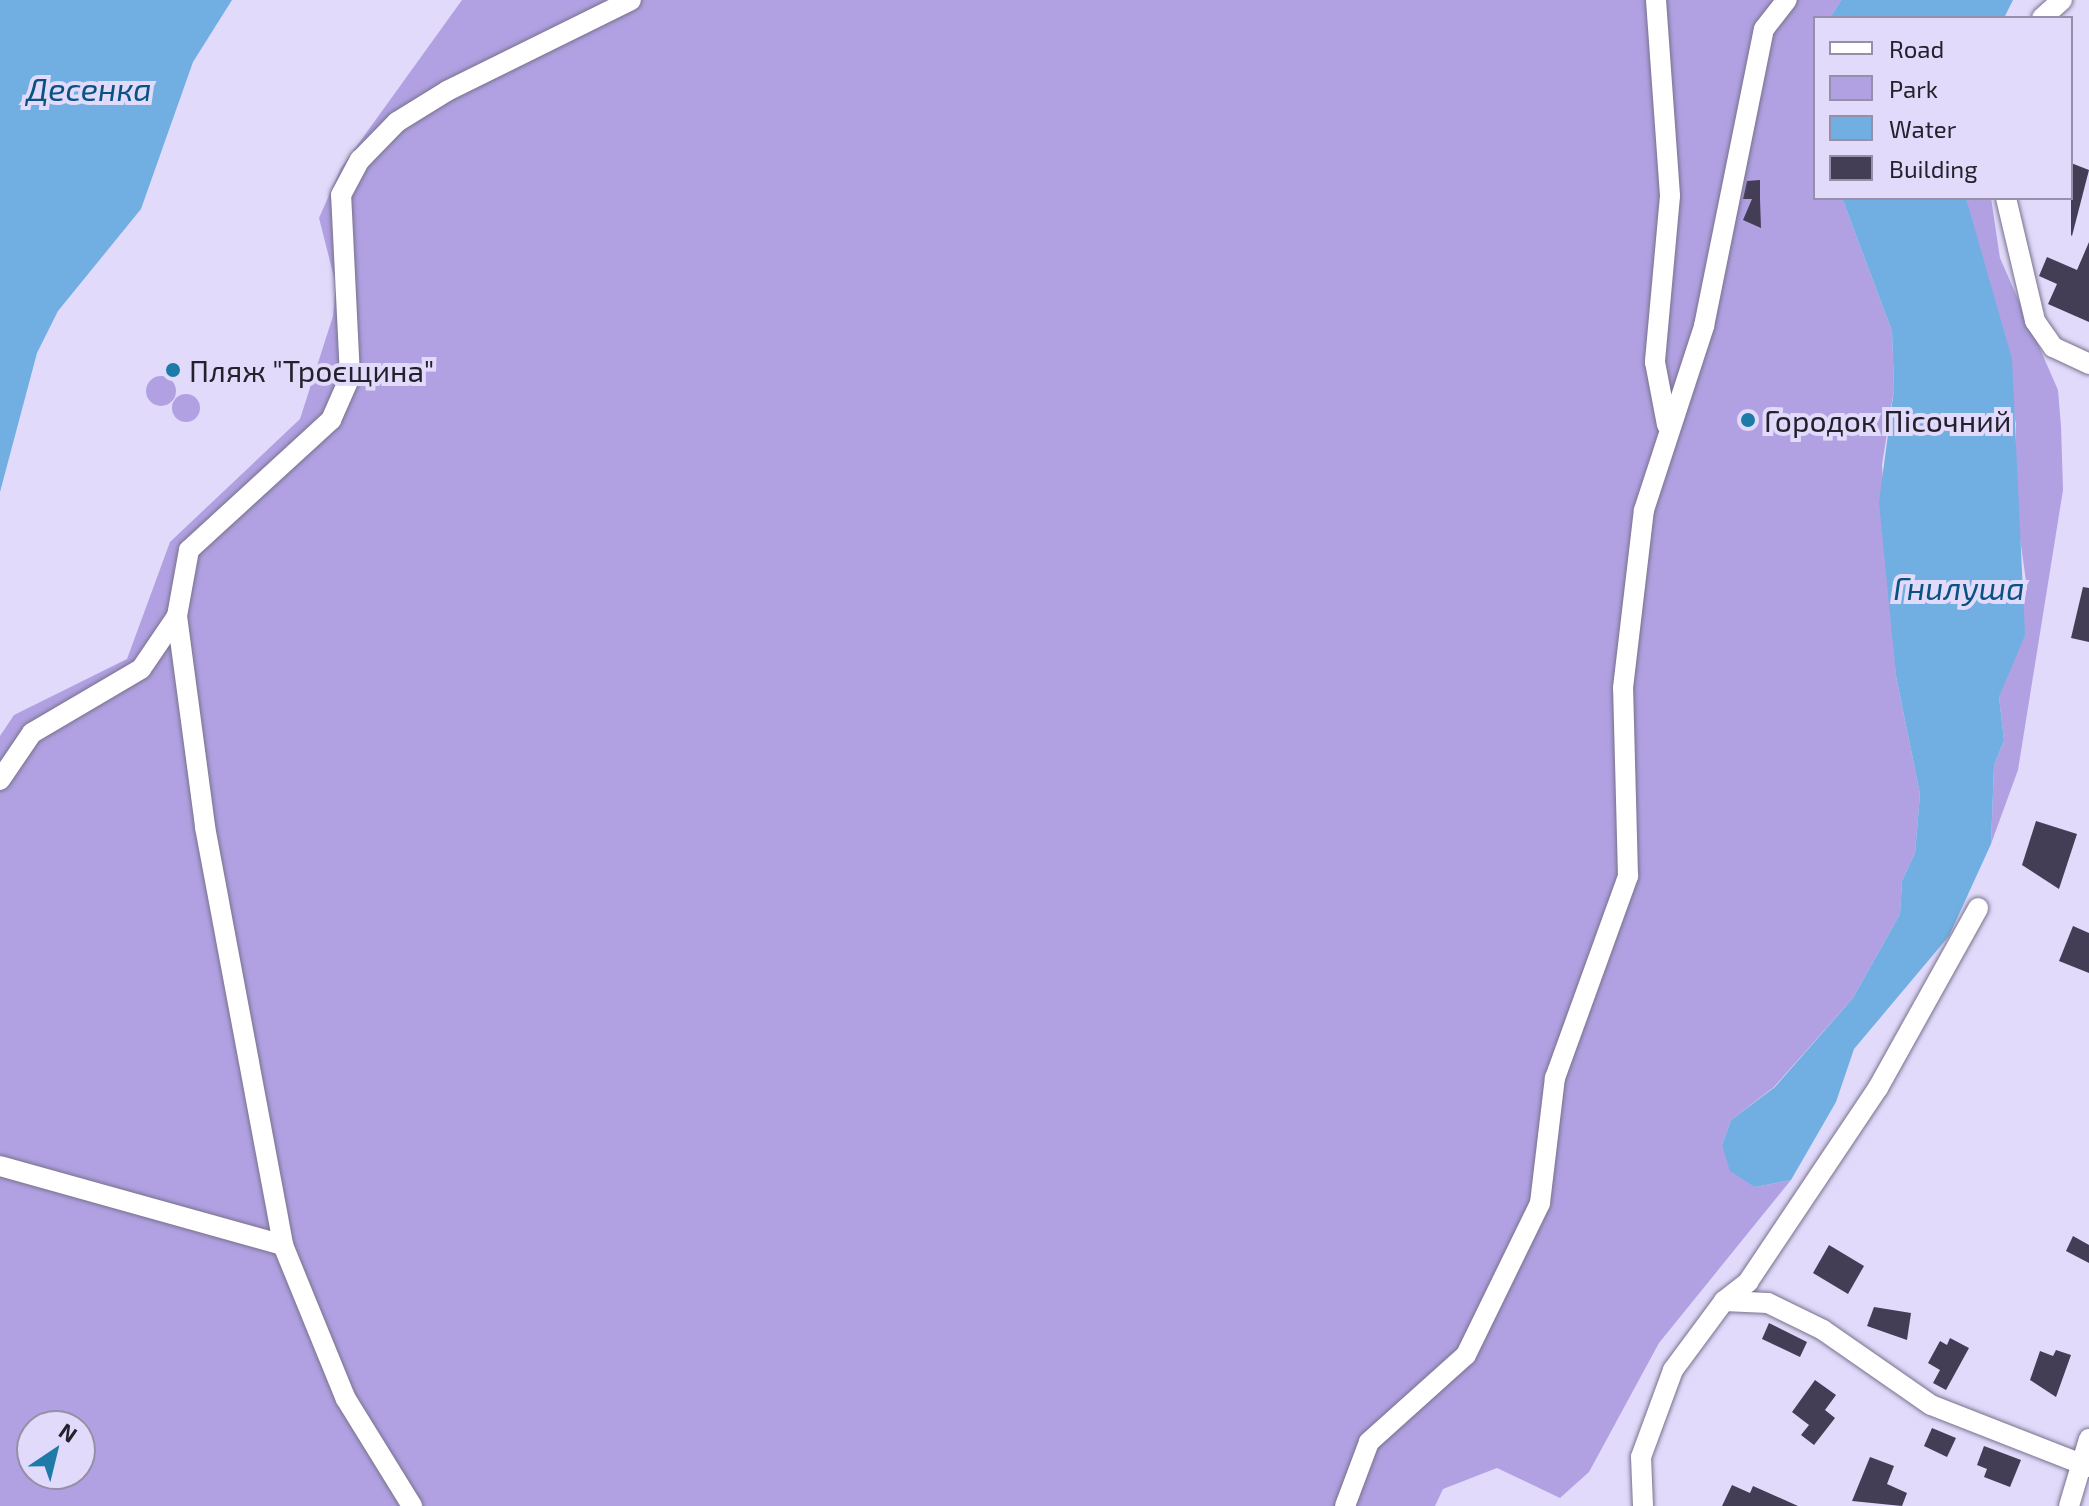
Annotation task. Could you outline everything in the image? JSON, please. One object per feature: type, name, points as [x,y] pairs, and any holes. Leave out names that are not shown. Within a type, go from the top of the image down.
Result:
[{"type":"street","points":[[412,1506],[346,1399],[283,1245],[205,827],[177,616],[189,550],[331,420],[350,377],[338,237],[341,195],[360,160],[397,122],[447,91],[631,0]]},
{"type":"street","points":[[1656,0],[1670,196],[1655,362],[1667,425]]},
{"type":"street","points":[[1345,1506],[1369,1442],[1466,1355],[1540,1203],[1555,1078],[1628,876],[1623,688],[1644,510],[1667,425],[1704,326],[1764,29],[1787,0]]},
{"type":"street","points":[[2044,16],[2062,0]]},
{"type":"street","points":[[2006,200],[2035,321],[2053,347],[2089,364]]},
{"type":"street","points":[[0,780],[32,733],[141,669],[177,616]]},
{"type":"street","points":[[1643,1506],[1641,1457],[1661,1394],[1724,1301],[1748,1282],[1878,1088],[1978,908]]},
{"type":"street","points":[[0,1166],[283,1245]]},
{"type":"street","points":[[1724,1301],[1759,1300],[1805,1320],[1931,1405],[2084,1466]]},
{"type":"street","points":[[2069,1506],[2084,1466],[2089,1439]]},
{"type":"green space","points":[[462,0],[1841,0],[1831,16],[1813,16],[1813,200],[1843,200],[1892,331],[1894,389],[1882,465],[1896,676],[1920,794],[1915,853],[1902,881],[1900,914],[1853,998],[1774,1087],[1731,1120],[1722,1145],[1755,1187],[1791,1180],[1659,1343],[1589,1472],[1560,1498],[1497,1468],[1443,1489],[1435,1506],[0,1506],[0,736],[14,715],[127,659],[170,542],[300,419],[333,316],[336,285],[319,218],[341,168]]},
{"type":"green space","points":[[1966,200],[1991,200],[2000,258],[2058,390],[2061,426],[2063,490],[2018,770],[1991,844],[1994,766],[2004,740],[1999,697],[2027,588],[2015,503],[2016,424]]},
{"type":"green space","points":[[161,376],[172,380],[176,391],[172,402],[161,406],[150,402],[146,391],[150,380]]},
{"type":"green space","points":[[186,394],[196,398],[200,408],[196,418],[186,422],[176,418],[172,408],[176,398]]},
{"type":"water","name":"Десенка","points":[[0,0],[232,0],[193,62],[141,209],[58,311],[37,353],[0,492]]},
{"type":"water","points":[[1841,0],[2013,0],[2005,16],[1831,16]]},
{"type":"water","name":"Гнилуша","points":[[1843,200],[1967,200],[2012,359],[2025,635],[1999,697],[2004,740],[1994,766],[1991,844],[1949,936],[1854,1049],[1836,1102],[1791,1180],[1755,1187],[1730,1171],[1722,1145],[1731,1120],[1775,1087],[1853,998],[1900,914],[1902,881],[1915,853],[1920,794],[1896,676],[1879,502],[1894,389],[1892,331]]},
{"type":"building","points":[[2073,164],[2089,170],[2071,235],[2073,200]]},
{"type":"building","points":[[1760,180],[1761,228],[1743,220],[1752,199],[1743,199],[1747,181]]},
{"type":"building","points":[[2089,242],[2089,322],[2048,304],[2057,284],[2039,276],[2047,257],[2077,270]]},
{"type":"building","points":[[2083,587],[2089,588],[2089,642],[2071,638]]},
{"type":"building","points":[[2036,821],[2077,834],[2059,889],[2022,865]]},
{"type":"building","points":[[2073,926],[2089,933],[2089,973],[2059,961]]},
{"type":"building","points":[[2073,1236],[2089,1245],[2089,1263],[2066,1251]]},
{"type":"building","points":[[1829,1245],[1864,1266],[1848,1294],[1813,1273]]},
{"type":"building","points":[[1874,1307],[1911,1313],[1907,1340],[1867,1326]]},
{"type":"building","points":[[1769,1323],[1807,1342],[1800,1357],[1762,1339]]},
{"type":"building","points":[[1950,1338],[1969,1348],[1946,1390],[1933,1383],[1940,1370],[1928,1363],[1940,1341],[1947,1345]]},
{"type":"building","points":[[2056,1350],[2071,1355],[2056,1397],[2030,1380],[2040,1351],[2053,1356]]},
{"type":"building","points":[[1815,1380],[1836,1395],[1825,1410],[1835,1418],[1814,1445],[1801,1435],[1809,1425],[1792,1412]]},
{"type":"building","points":[[1932,1428],[1956,1438],[1947,1457],[1924,1446]]},
{"type":"building","points":[[1984,1446],[2021,1460],[2010,1487],[1984,1477],[1987,1469],[1977,1465]]},
{"type":"building","points":[[1870,1457],[1894,1466],[1887,1484],[1907,1493],[1902,1506],[1852,1501]]},
{"type":"building","points":[[1732,1485],[1750,1493],[1753,1486],[1798,1506],[1722,1506]]},
{"type":"place","name":"Пляж \"Троєщина\"","points":[[173,370]]},
{"type":"place","name":"Городок Пісочний","points":[[1748,420]]}]
